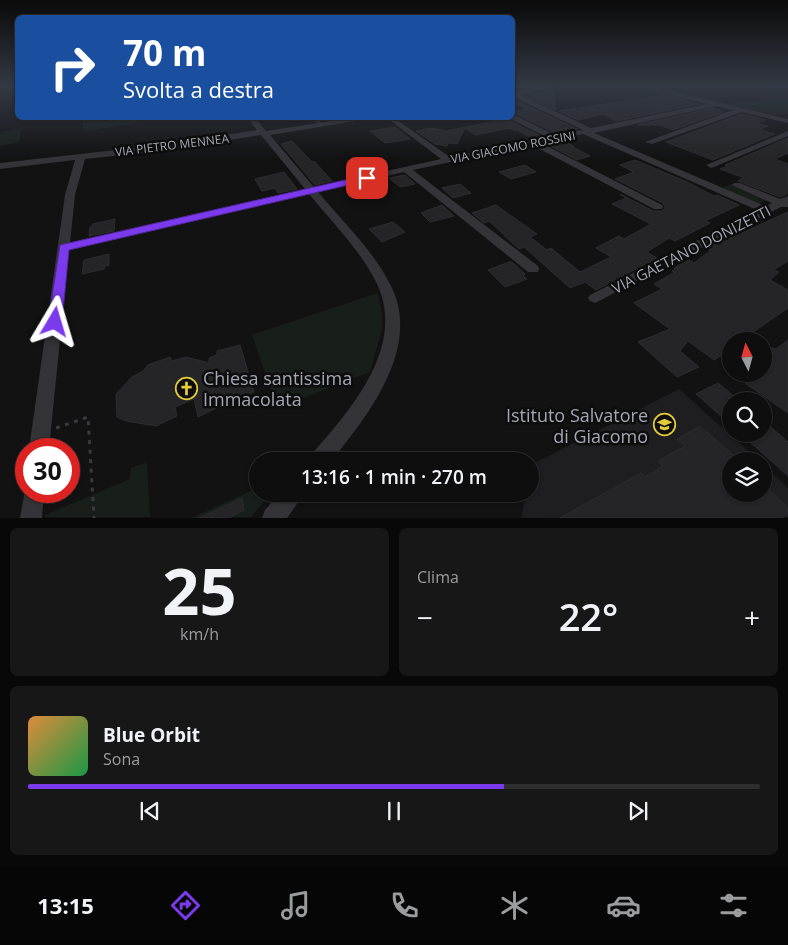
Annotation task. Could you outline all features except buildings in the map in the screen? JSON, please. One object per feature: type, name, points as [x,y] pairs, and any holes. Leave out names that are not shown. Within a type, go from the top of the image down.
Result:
[{"type":"street","points":[[545,110],[589,132],[765,210]]},
{"type":"street","name":"VIA GIACOMO ROSSINI","points":[[64,248],[406,169],[688,110]]},
{"type":"street","points":[[650,142],[741,110]]},
{"type":"street","points":[[742,110],[788,121]]},
{"type":"street","points":[[515,118],[556,138]]},
{"type":"street","points":[[252,120],[369,260],[389,295],[393,327],[390,348],[366,398],[346,428],[326,452]]},
{"type":"street","name":"VIA PIETRO MENNEA","points":[[0,166],[169,147],[348,120]]},
{"type":"street","points":[[393,120],[448,160]]},
{"type":"street","points":[[711,165],[788,133]]},
{"type":"street","points":[[534,143],[658,207]]},
{"type":"street","points":[[40,438],[70,195],[81,156]]},
{"type":"street","points":[[406,169],[532,269]]},
{"type":"street","points":[[737,185],[785,202]]},
{"type":"street","name":"VIA GAETANO DONIZETTI","points":[[595,298],[765,210],[785,202]]},
{"type":"street","points":[[273,518],[286,502]]},
{"type":"street","points":[[31,518],[33,503]]},
{"type":"lane","points":[[316,120],[321,124]]},
{"type":"path","points":[[41,432],[88,417],[94,518]]},
{"type":"shaded area","points":[[752,110],[788,110],[788,114],[773,115]]},
{"type":"shaded area","points":[[83,120],[152,120],[83,132]]},
{"type":"shaded area","points":[[22,128],[19,142],[0,146],[0,132]]},
{"type":"shaded area","points":[[731,184],[767,198],[767,200],[758,204],[720,189]]},
{"type":"shaded area","points":[[378,293],[382,314],[382,330],[370,372],[277,408],[252,335]]},
{"type":"shaded area","name":"Istituto Salvatore di Giacomo","points":[[679,389],[722,428],[722,442],[738,442],[749,452],[722,452],[722,502],[772,502],[772,473],[788,488],[788,517],[521,518],[524,502],[539,502],[539,461]]},
{"type":"shaded area","points":[[147,462],[150,517],[45,517],[45,515],[73,503],[80,503],[80,500],[130,479],[131,468]]},
{"type":"shaded area","points":[[249,492],[249,502],[264,502],[251,517],[191,518]]},
{"type":"place","name":"Chiesa santissima Immacolata","points":[[187,388]]},
{"type":"place","name":"Istituto Salvatore di Giacomo","points":[[664,425]]},
{"type":"route","points":[[55,322],[64,248],[367,178]]}]
